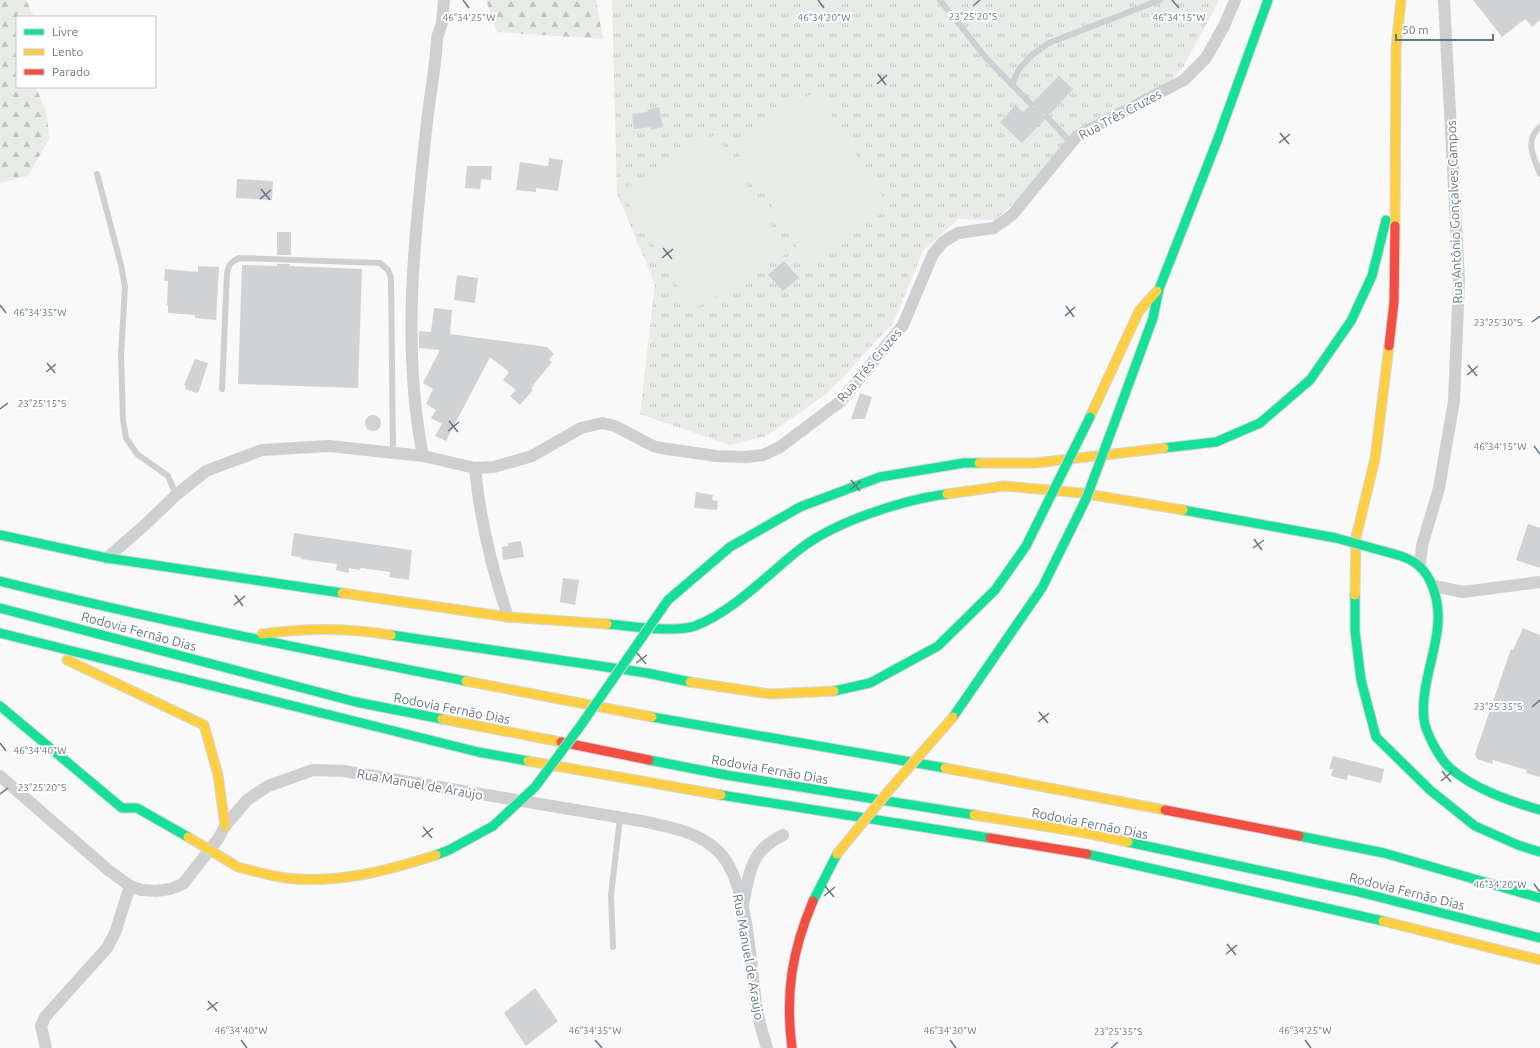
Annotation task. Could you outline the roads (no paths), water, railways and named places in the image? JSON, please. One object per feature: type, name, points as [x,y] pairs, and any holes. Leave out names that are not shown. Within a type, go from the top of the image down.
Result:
[{"type":"main road","points":[[792,1048],[789,988],[794,956],[809,907],[837,854],[891,788],[953,717],[1042,588],[1086,499],[1153,318],[1159,289],[1217,140],[1268,0]]},
{"type":"main road","points":[[1401,0],[1396,48],[1394,302],[1375,459],[1356,537],[1355,631],[1361,680],[1376,737],[1430,790],[1475,826],[1518,845],[1540,852]]},
{"type":"main road","points":[[0,706],[122,808],[136,808],[238,867],[285,878],[328,880],[367,874],[402,866],[449,850],[493,826],[535,787],[579,728],[668,600],[730,547],[800,507],[880,477],[964,464],[1035,463],[1216,442],[1260,423],[1310,380],[1351,321],[1372,276],[1394,190]]},
{"type":"main road","points":[[245,637],[283,631],[367,631],[647,673],[698,684],[763,693],[833,691],[870,683],[938,646],[995,590],[1026,546],[1090,417],[1139,311],[1159,289]]},
{"type":"main road","points":[[0,535],[107,558],[508,616],[677,629],[694,626],[721,612],[802,547],[850,520],[923,497],[1004,486],[1081,494],[1162,506],[1336,538],[1409,557],[1420,564],[1424,568],[1434,586],[1440,602],[1438,630],[1426,686],[1424,721],[1442,760],[1465,779],[1508,800],[1540,810]]},
{"type":"main road","points":[[0,581],[72,599],[245,637],[625,712],[998,777],[1384,853],[1540,898]]},
{"type":"main road","name":"Rodovia Fernão Dias","points":[[0,608],[356,702],[726,775],[1086,833],[1355,891],[1540,938]]},
{"type":"main road","points":[[0,633],[478,752],[728,796],[1079,852],[1349,912],[1540,960]]},
{"type":"main road","points":[[18,637],[204,725],[219,775],[225,826]]},
{"type":"street","points":[[423,456],[416,421],[413,386],[412,260],[437,38],[442,23],[444,0]]},
{"type":"street","name":"Rua Três Cruzes","points":[[107,558],[176,495],[206,471],[262,450],[329,446],[423,456],[475,468],[494,467],[532,456],[581,428],[602,423],[615,426],[653,446],[716,456],[748,457],[763,455],[780,447],[841,402],[903,325],[932,254],[943,242],[958,233],[994,228],[1002,224],[1012,215],[1070,142],[1077,136],[1184,80],[1206,58],[1224,26],[1235,0]]},
{"type":"street","name":"Rua Antônio Gonçalves Campos","points":[[1420,564],[1422,546],[1439,488],[1454,401],[1459,280],[1444,0]]},
{"type":"street","points":[[475,468],[479,505],[491,567],[508,616]]},
{"type":"street","points":[[1434,586],[1463,592],[1540,582]]},
{"type":"street","name":"Rua Manuel de Araújo","points":[[0,776],[107,869],[130,886],[142,890],[156,891],[170,889],[183,884],[218,839],[225,826],[247,800],[268,786],[313,770],[344,771],[647,822],[686,831],[701,839],[719,852],[736,881],[743,905],[758,1011],[767,1048]]},
{"type":"street","points":[[743,905],[753,864],[758,852],[768,842],[783,835]]},
{"type":"street","points":[[46,1048],[41,1026],[45,1017],[107,948],[115,933],[130,886]]},
{"type":"lane","points":[[940,0],[987,59],[1031,104]]},
{"type":"lane","points":[[1012,85],[1019,69],[1032,55],[1049,43],[1160,0]]},
{"type":"lane","points":[[1046,117],[1070,142]]},
{"type":"lane","points":[[1540,126],[1535,131],[1531,141],[1540,174]]},
{"type":"lane","points":[[96,174],[121,265],[125,287],[121,355],[123,420],[126,438],[137,454],[168,476],[176,495]]},
{"type":"lane","points":[[222,389],[227,267],[232,261],[239,258],[380,264],[388,270],[391,278],[393,452]]},
{"type":"lane","points":[[613,947],[611,894],[620,818]]}]
